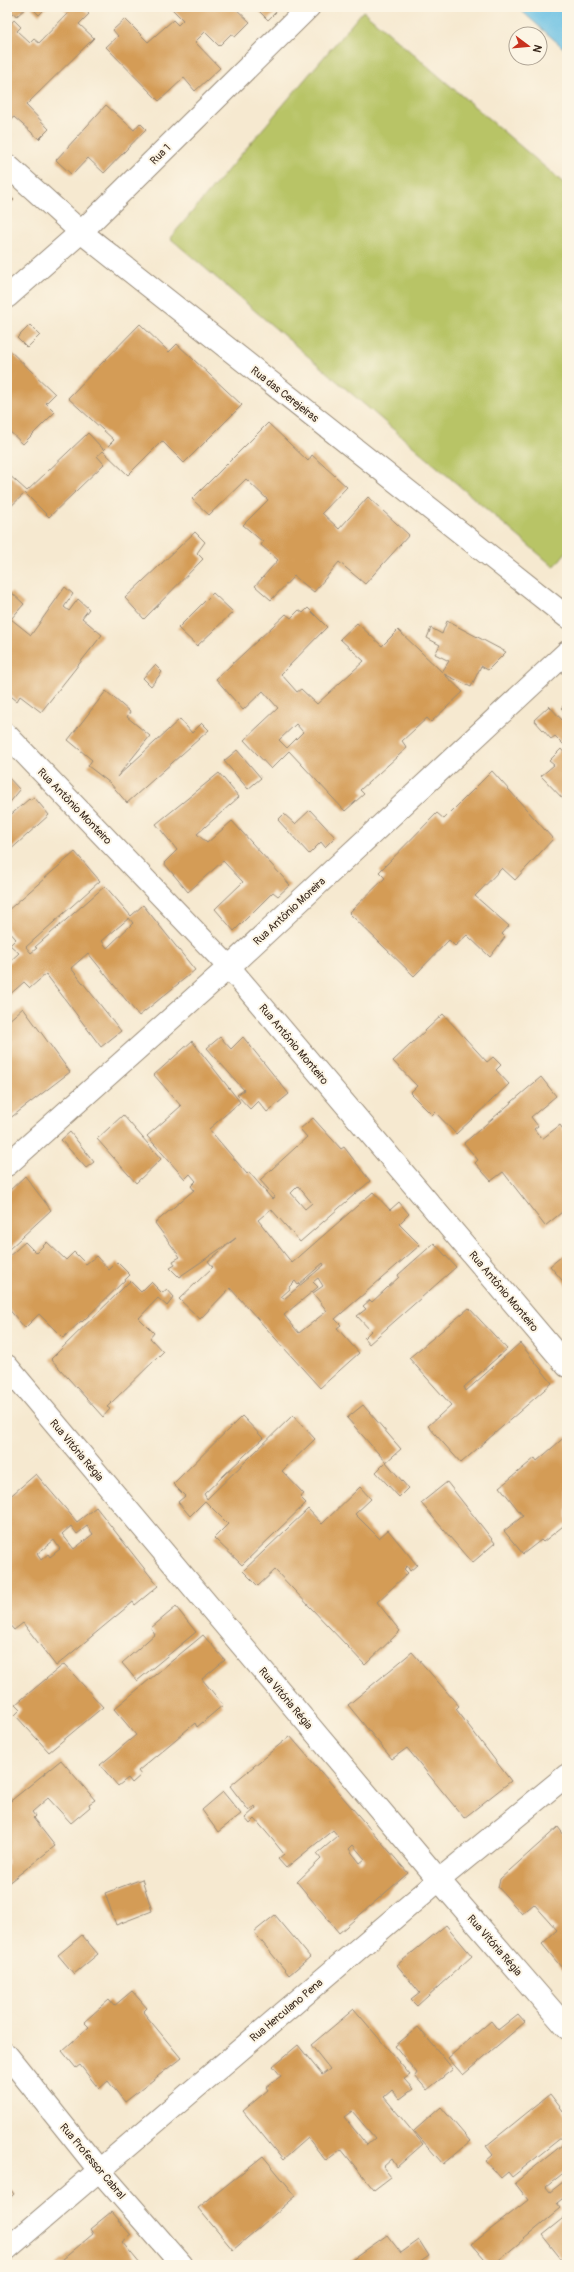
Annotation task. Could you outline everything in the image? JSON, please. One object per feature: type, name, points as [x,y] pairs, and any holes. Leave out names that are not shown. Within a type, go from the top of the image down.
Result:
[{"type":"street","name":"Rua 1","points":[[7,297],[81,232],[308,7]]},
{"type":"street","name":"Rua das Cerejeiras","points":[[7,165],[81,232],[567,617]]},
{"type":"street","name":"Rua Antônio Moreira","points":[[7,1165],[228,967],[567,652]]},
{"type":"street","name":"Rua Antônio Monteiro","points":[[7,735],[228,967],[567,1366]]},
{"type":"street","name":"Rua Vitória Régia","points":[[7,1366],[439,1880],[567,2028]]},
{"type":"street","name":"Rua Herculano Pena","points":[[7,2249],[439,1880],[567,1775]]},
{"type":"street","name":"Rua Professor Cabral","points":[[7,2056],[99,2170],[182,2265]]},
{"type":"green space","points":[[363,11],[567,186],[567,551],[554,567],[170,238]]},
{"type":"water","points":[[517,7],[567,7],[567,51],[548,34],[548,26],[539,26]]},
{"type":"building","points":[[14,7],[27,7],[17,16],[10,11]]},
{"type":"building","points":[[31,7],[47,7],[39,15]]},
{"type":"building","points":[[62,7],[82,7],[89,14],[79,24],[94,38],[26,105],[49,129],[39,139],[14,117],[7,122],[7,28],[14,20],[21,27],[17,31],[30,43],[34,39],[39,43],[68,13]]},
{"type":"building","points":[[170,7],[234,7],[250,22],[235,37],[231,34],[219,46],[205,32],[195,42],[220,68],[195,91],[184,78],[159,101],[106,47],[118,36],[113,30],[125,19],[148,42],[173,20],[178,25],[183,20]]},
{"type":"building","points":[[255,7],[281,7],[268,20]]},
{"type":"building","points":[[106,105],[134,130],[140,123],[146,129],[104,173],[88,158],[72,175],[56,160]]},
{"type":"building","points":[[7,193],[14,200],[7,207]]},
{"type":"building","points":[[140,324],[169,352],[177,344],[242,405],[184,463],[162,441],[128,475],[103,451],[97,456],[104,464],[49,517],[25,493],[7,510],[7,473],[27,491],[88,433],[104,450],[114,440],[68,398]]},
{"type":"building","points":[[30,325],[40,335],[27,348],[17,338]]},
{"type":"building","points":[[7,348],[55,394],[46,403],[55,412],[23,444],[7,429]]},
{"type":"building","points":[[268,423],[308,461],[312,455],[347,487],[322,513],[339,529],[368,497],[409,535],[365,584],[339,562],[314,592],[294,576],[271,600],[255,586],[278,560],[261,545],[263,542],[243,525],[268,500],[246,479],[209,515],[192,499]]},
{"type":"building","points":[[195,532],[205,542],[197,553],[203,559],[144,619],[125,598]]},
{"type":"building","points":[[65,587],[73,594],[64,607],[69,611],[78,599],[89,609],[82,618],[102,635],[41,712],[20,696],[17,701],[7,693],[7,596],[11,592],[24,604],[11,619],[31,635]]},
{"type":"building","points":[[213,593],[233,612],[197,646],[178,628]]},
{"type":"building","points":[[308,608],[327,627],[281,674],[297,692],[301,689],[317,704],[364,661],[340,639],[357,623],[382,646],[398,630],[442,672],[449,661],[435,654],[440,645],[427,638],[431,628],[442,634],[447,621],[506,652],[488,670],[481,666],[471,687],[444,674],[463,692],[431,722],[427,718],[402,741],[407,748],[360,790],[364,794],[345,811],[289,751],[271,769],[244,740],[278,708],[263,691],[243,710],[216,679],[286,614],[291,618],[299,610],[303,613]],"holes":[[[296,724],[303,732],[287,748],[279,740]]]},
{"type":"building","points":[[155,665],[162,672],[151,686],[143,678]]},
{"type":"building","points":[[106,691],[130,712],[127,717],[150,736],[117,777],[180,719],[192,733],[202,723],[209,730],[127,803],[110,783],[88,766],[92,760],[68,740]]},
{"type":"building","points":[[567,702],[567,714],[561,708]]},
{"type":"building","points":[[549,706],[563,721],[567,717],[567,748],[555,736],[551,739],[534,720]]},
{"type":"building","points":[[561,749],[567,756],[567,803],[541,776],[554,765],[549,761]]},
{"type":"building","points":[[237,750],[261,778],[248,789],[224,761]]},
{"type":"building","points":[[492,771],[553,839],[515,880],[502,868],[475,896],[509,926],[502,934],[505,937],[490,957],[467,935],[455,946],[449,940],[414,976],[349,913],[385,878],[379,872],[437,813],[444,819]]},
{"type":"building","points":[[219,773],[239,797],[197,834],[207,843],[232,821],[290,885],[278,896],[273,892],[234,931],[215,909],[243,882],[223,861],[188,892],[164,863],[177,850],[156,824]]},
{"type":"building","points":[[7,776],[20,790],[7,806]]},
{"type":"building","points":[[34,797],[49,815],[7,853],[7,818],[29,799],[30,800]]},
{"type":"building","points":[[310,810],[335,837],[325,847],[321,842],[309,854],[278,820],[284,814],[295,824]]},
{"type":"building","points":[[75,852],[100,881],[26,947],[31,953],[37,948],[35,947],[105,886],[131,916],[143,905],[195,970],[139,1016],[88,953],[71,968],[121,1031],[101,1047],[46,974],[30,988],[24,982],[7,997],[7,964],[19,953],[10,945],[16,939],[7,929],[7,911]],"holes":[[[129,918],[133,923],[107,948],[102,941]]]},
{"type":"building","points":[[23,1008],[70,1072],[9,1119],[7,1115],[7,1044],[11,1039],[7,1033],[7,1022]]},
{"type":"building","points":[[443,1014],[487,1062],[493,1057],[501,1065],[496,1070],[509,1084],[456,1134],[435,1112],[432,1115],[410,1093],[417,1086],[393,1061]]},
{"type":"building","points":[[220,1037],[231,1049],[243,1037],[289,1094],[267,1112],[258,1101],[250,1109],[237,1095],[244,1090],[207,1048]]},
{"type":"building","points":[[192,1041],[240,1102],[209,1129],[247,1174],[249,1172],[272,1199],[275,1197],[260,1180],[307,1137],[300,1129],[313,1118],[341,1149],[344,1147],[370,1181],[300,1242],[271,1209],[258,1220],[292,1263],[373,1192],[390,1210],[399,1202],[409,1214],[399,1224],[420,1245],[335,1319],[341,1325],[337,1328],[359,1353],[320,1388],[230,1288],[200,1319],[179,1299],[213,1267],[208,1261],[236,1238],[179,1277],[170,1268],[175,1265],[173,1261],[180,1257],[155,1223],[194,1190],[191,1186],[196,1181],[190,1174],[185,1179],[147,1136],[181,1106],[154,1075]],"holes":[[[298,1186],[312,1203],[305,1209],[291,1193]],[[323,1263],[324,1265],[284,1299],[281,1297],[290,1289],[289,1287],[295,1281],[298,1285]],[[318,1278],[323,1286],[313,1293],[327,1311],[299,1333],[284,1315],[318,1287],[313,1282]]]},
{"type":"building","points":[[541,1077],[556,1096],[531,1117],[538,1126],[534,1129],[542,1139],[560,1125],[567,1135],[567,1208],[545,1226],[503,1172],[491,1181],[475,1163],[478,1160],[464,1143]]},
{"type":"building","points":[[123,1115],[161,1159],[136,1183],[97,1139]]},
{"type":"building","points":[[70,1132],[94,1162],[86,1168],[61,1140]]},
{"type":"building","points":[[25,1176],[51,1210],[7,1251],[7,1193]]},
{"type":"building","points":[[25,1242],[36,1253],[47,1242],[66,1260],[74,1252],[86,1264],[96,1256],[109,1270],[117,1262],[130,1275],[82,1322],[81,1321],[63,1338],[39,1314],[25,1328],[7,1307],[7,1258]]},
{"type":"building","points":[[434,1243],[456,1267],[369,1344],[364,1338],[371,1331],[357,1316],[366,1309],[363,1306],[370,1300],[372,1302],[399,1277],[398,1275]]},
{"type":"building","points":[[567,1252],[567,1286],[550,1266]]},
{"type":"building","points":[[130,1281],[141,1292],[151,1282],[162,1293],[167,1289],[174,1297],[167,1306],[158,1298],[139,1318],[154,1333],[150,1338],[163,1352],[107,1407],[110,1409],[103,1417],[51,1359]]},
{"type":"building","points":[[469,1308],[507,1349],[464,1387],[466,1391],[520,1343],[552,1383],[461,1463],[428,1426],[451,1405],[409,1358]]},
{"type":"building","points":[[363,1405],[401,1449],[386,1462],[347,1418]]},
{"type":"building","points":[[293,1415],[315,1439],[282,1471],[304,1494],[300,1497],[306,1503],[242,1565],[214,1538],[228,1524],[205,1501],[190,1516],[178,1502],[185,1496],[173,1484],[242,1416],[263,1438],[204,1494],[207,1499]]},
{"type":"building","points":[[567,1435],[567,1523],[543,1542],[541,1540],[523,1554],[504,1531],[523,1516],[500,1487],[535,1458],[537,1461]]},
{"type":"building","points":[[386,1462],[408,1488],[399,1497],[376,1472]]},
{"type":"building","points":[[36,1474],[77,1522],[96,1507],[158,1586],[135,1605],[133,1602],[56,1666],[23,1623],[14,1630],[7,1622],[7,1579],[10,1577],[7,1574],[7,1499]],"holes":[[[71,1526],[77,1534],[87,1526],[93,1534],[74,1549],[62,1534]],[[54,1540],[60,1549],[50,1557],[48,1554],[41,1560],[37,1554]]]},
{"type":"building","points":[[447,1482],[495,1543],[472,1563],[421,1503]]},
{"type":"building","points":[[360,1487],[371,1499],[355,1514],[379,1538],[388,1530],[417,1565],[410,1571],[407,1566],[404,1569],[408,1573],[377,1602],[400,1631],[365,1665],[275,1570],[258,1586],[243,1571],[308,1509],[322,1524]]},
{"type":"building","points":[[176,1607],[196,1632],[137,1681],[122,1663],[155,1634],[151,1628]]},
{"type":"building","points":[[203,1635],[225,1660],[202,1679],[223,1705],[197,1727],[195,1723],[138,1771],[141,1775],[132,1783],[128,1778],[118,1786],[100,1765],[136,1735],[114,1709]]},
{"type":"building","points":[[412,1652],[459,1706],[456,1709],[511,1781],[464,1818],[407,1748],[392,1759],[348,1705]]},
{"type":"building","points":[[64,1664],[103,1707],[49,1752],[15,1715],[21,1709],[16,1704]]},
{"type":"building","points":[[290,1736],[408,1873],[339,1933],[297,1882],[321,1859],[317,1854],[338,1836],[333,1830],[286,1868],[278,1859],[284,1854],[272,1839],[255,1819],[250,1824],[245,1818],[256,1808],[255,1806],[249,1811],[230,1786]],"holes":[[[353,1845],[365,1859],[360,1863],[349,1849]]]},
{"type":"building","points":[[61,1760],[95,1800],[89,1804],[90,1807],[71,1823],[48,1798],[32,1812],[35,1816],[33,1818],[55,1846],[7,1884],[7,1804]]},
{"type":"building","points":[[223,1792],[241,1814],[218,1832],[202,1810]]},
{"type":"building","points":[[558,1827],[567,1839],[567,1974],[542,1944],[557,1930],[534,1904],[522,1914],[498,1887],[500,1879]]},
{"type":"building","points":[[142,1879],[152,1911],[116,1925],[105,1893]]},
{"type":"building","points":[[275,1915],[310,1957],[289,1975],[254,1932]]},
{"type":"building","points":[[446,1925],[472,1956],[417,2006],[411,2000],[420,1993],[397,1965]]},
{"type":"building","points":[[82,1935],[98,1954],[74,1974],[58,1955]]},
{"type":"building","points":[[132,1991],[147,2008],[143,2012],[181,2058],[125,2102],[108,2081],[99,2089],[80,2065],[76,2068],[62,2051],[89,2027],[84,2022],[109,2000],[114,2006]]},
{"type":"building","points":[[354,2009],[410,2075],[404,2079],[413,2089],[400,2099],[392,2090],[384,2097],[423,2144],[397,2167],[392,2159],[383,2167],[391,2177],[374,2190],[341,2149],[326,2161],[308,2138],[283,2160],[243,2111],[268,2090],[266,2087],[281,2076],[273,2066],[298,2045],[322,2075],[330,2069],[311,2045]],"holes":[[[352,2111],[375,2138],[367,2145],[344,2117]]]},
{"type":"building","points":[[518,2014],[525,2022],[463,2075],[448,2058],[491,2021],[498,2030]]},
{"type":"building","points":[[418,2027],[453,2069],[427,2090],[415,2076],[417,2073],[395,2046]]},
{"type":"building","points":[[550,2094],[567,2116],[567,2133],[512,2177],[508,2172],[501,2178],[486,2161],[493,2155],[486,2146]]},
{"type":"building","points":[[441,2107],[470,2141],[443,2164],[414,2131]]},
{"type":"building","points":[[567,2141],[567,2170],[546,2187],[550,2192],[563,2182],[567,2187],[567,2195],[557,2203],[561,2208],[493,2265],[490,2265],[472,2244],[528,2200],[515,2183]]},
{"type":"building","points":[[263,2156],[296,2196],[233,2250],[198,2208]]},
{"type":"building","points":[[7,2185],[14,2194],[7,2201]]},
{"type":"building","points":[[111,2212],[131,2235],[122,2242],[141,2265],[56,2265],[93,2234],[90,2229]]},
{"type":"building","points":[[567,2215],[567,2256],[562,2260],[542,2235]]},
{"type":"building","points":[[387,2235],[401,2253],[419,2240],[429,2256],[416,2265],[345,2265]]}]
